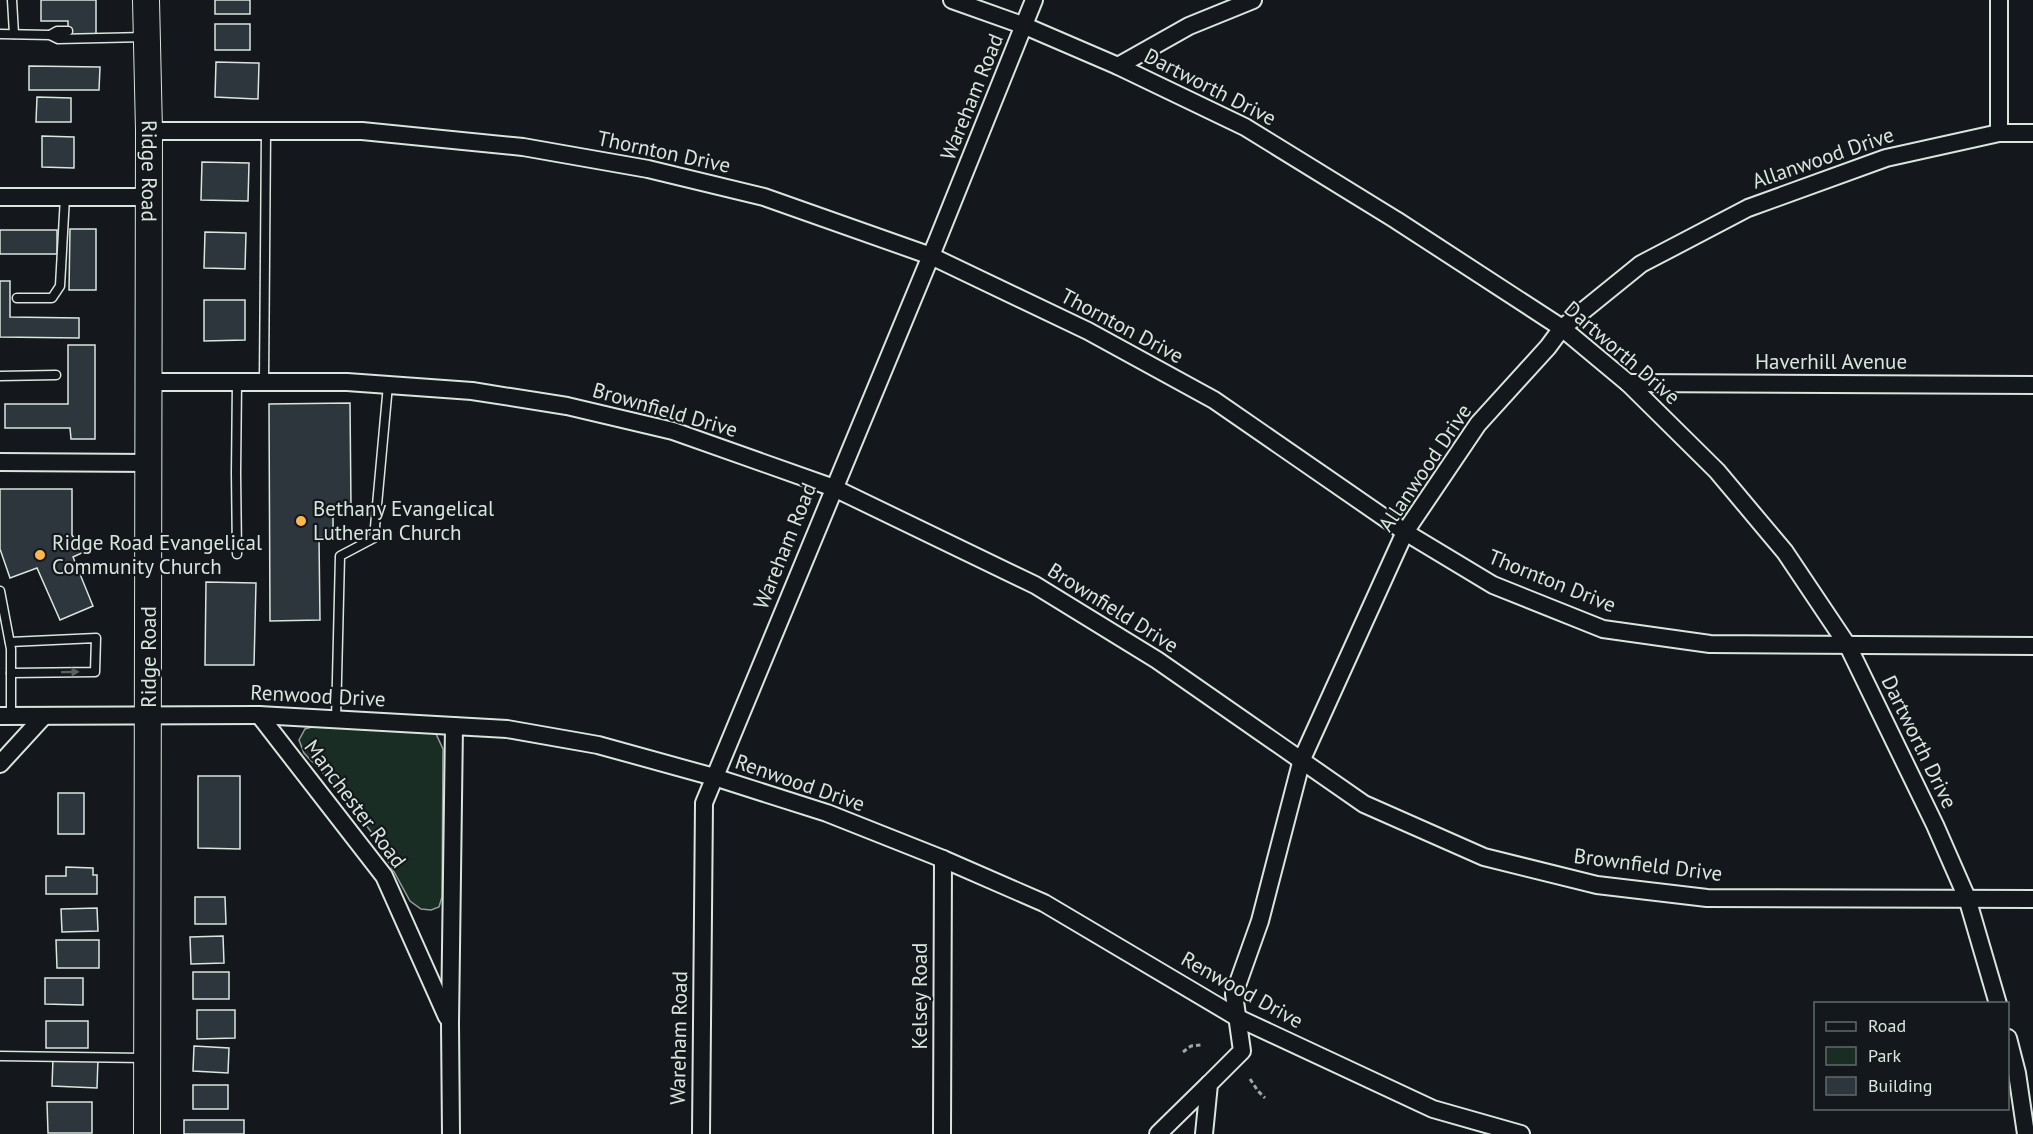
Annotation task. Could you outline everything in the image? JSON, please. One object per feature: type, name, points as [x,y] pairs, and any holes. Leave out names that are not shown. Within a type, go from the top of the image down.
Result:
[{"type":"main road","name":"Ridge Road","points":[[146,0],[149,131],[147,1134]]},
{"type":"street","name":"Dartworth Drive","points":[[952,0],[1025,26],[1118,66],[1245,127],[1396,220],[1562,328],[1628,383],[1716,471],[1785,552],[1848,646],[1935,825],[1967,898],[1997,1002]]},
{"type":"street","name":"Wareham Road","points":[[701,1134],[704,803],[931,256],[1034,0]]},
{"type":"street","points":[[1118,66],[1189,26],[1253,0]]},
{"type":"street","points":[[1999,0],[1999,133]]},
{"type":"street","name":"Thornton Drive","points":[[149,131],[362,131],[511,146],[648,169],[764,197],[931,256],[1088,331],[1214,400],[1405,532],[1493,585],[1603,629],[1710,644],[2033,646]]},
{"type":"street","name":"Allanwood Drive","points":[[1209,1084],[1242,1051],[1234,994],[1260,921],[1302,759],[1405,532],[1478,424],[1548,347],[1562,328],[1641,264],[1748,208],[1886,158],[1999,133],[2033,133]]},
{"type":"street","points":[[0,197],[148,197]]},
{"type":"street","name":"Brownfield Drive","points":[[149,381],[347,381],[472,391],[567,406],[673,431],[834,488],[1035,585],[1157,660],[1365,804],[1484,857],[1597,885],[1707,898],[2033,899]]},
{"type":"street","name":"Haverhill Avenue","points":[[1628,383],[2033,386]]},
{"type":"street","points":[[0,462],[149,463]]},
{"type":"street","name":"Renwood Drive","points":[[5,716],[259,715],[507,729],[598,745],[714,777],[827,813],[943,859],[1044,903],[1238,1018],[1433,1109],[1521,1134]]},
{"type":"street","name":"Manchester Road","points":[[259,715],[384,876],[450,1023]]},
{"type":"street","points":[[0,764],[44,716]]},
{"type":"street","name":"Manchester Road","points":[[451,1134],[450,1023],[454,726]]},
{"type":"street","name":"Kelsey Road","points":[[942,1134],[943,859]]},
{"type":"street","points":[[2009,1045],[2017,1073],[2026,1134]]},
{"type":"street","points":[[1158,1134],[1209,1084]]},
{"type":"street","points":[[1204,1134],[1209,1084]]},
{"type":"lane","points":[[12,0],[14,34]]},
{"type":"lane","points":[[96,30],[103,39]]},
{"type":"lane","points":[[50,35],[57,31],[68,31]]},
{"type":"lane","points":[[0,34],[50,35],[58,39],[147,37]]},
{"type":"lane","points":[[264,381],[266,131]]},
{"type":"lane","points":[[17,298],[52,298],[60,286],[64,197]]},
{"type":"lane","points":[[0,376],[56,375]]},
{"type":"lane","points":[[237,381],[237,554]]},
{"type":"lane","points":[[336,719],[340,556],[374,538],[388,386]]},
{"type":"lane","points":[[0,591],[10,642],[11,673],[5,716]]},
{"type":"lane","points":[[10,642],[96,638],[95,672],[11,673]]},
{"type":"lane","points":[[0,1056],[147,1058]]},
{"type":"path","points":[[1183,1052],[1191,1046],[1201,1046]]},
{"type":"path","points":[[1250,1079],[1265,1098]]},
{"type":"green space","points":[[319,725],[413,729],[436,734],[443,749],[442,897],[439,907],[431,910],[421,909],[410,901],[375,837],[340,791],[304,753],[299,740],[305,729]]},
{"type":"building","points":[[41,0],[96,0],[96,37],[68,37],[68,21],[41,21]]},
{"type":"building","points":[[215,0],[250,0],[250,14],[215,14]]},
{"type":"building","points":[[215,24],[250,24],[250,50],[215,50]]},
{"type":"building","points":[[216,62],[259,63],[258,99],[215,97]]},
{"type":"building","points":[[29,66],[100,67],[99,90],[29,90]]},
{"type":"building","points":[[37,97],[71,98],[71,122],[36,122]]},
{"type":"building","points":[[42,136],[74,137],[74,168],[42,167]]},
{"type":"building","points":[[202,162],[249,163],[248,201],[201,200]]},
{"type":"building","points":[[70,229],[96,229],[96,290],[69,290]]},
{"type":"building","points":[[0,230],[57,230],[57,254],[0,254]]},
{"type":"building","points":[[205,232],[246,233],[245,269],[204,268]]},
{"type":"building","points":[[0,281],[10,281],[10,317],[79,318],[79,338],[0,337]]},
{"type":"building","points":[[204,300],[245,300],[245,340],[204,341]]},
{"type":"building","points":[[68,345],[95,345],[95,439],[71,439],[70,428],[5,428],[5,404],[68,404]]},
{"type":"building","name":"Bethany Evangelical Lutheran Church","points":[[350,403],[351,506],[333,506],[333,537],[319,537],[320,620],[270,621],[269,404]]},
{"type":"building","name":"Ridge Road Evangelical Community Church","points":[[0,489],[72,489],[72,535],[84,552],[73,557],[93,606],[60,620],[37,568],[10,578],[0,549]]},
{"type":"building","points":[[206,582],[256,583],[254,665],[205,665]]},
{"type":"building","points":[[198,776],[240,776],[240,849],[198,848]]},
{"type":"building","points":[[58,793],[84,793],[84,834],[58,834]]},
{"type":"building","points":[[66,867],[93,868],[93,875],[97,875],[97,894],[46,894],[46,876],[66,876]]},
{"type":"building","points":[[195,897],[225,897],[226,924],[195,924]]},
{"type":"building","points":[[97,908],[98,931],[62,932],[61,909]]},
{"type":"building","points":[[223,936],[224,963],[191,964],[190,937]]},
{"type":"building","points":[[56,940],[99,940],[99,968],[57,968]]},
{"type":"building","points":[[193,972],[229,972],[229,999],[193,999]]},
{"type":"building","points":[[45,978],[83,978],[83,1005],[45,1004]]},
{"type":"building","points":[[197,1010],[235,1010],[235,1038],[197,1039]]},
{"type":"building","points":[[46,1021],[88,1021],[88,1048],[46,1048]]},
{"type":"building","points":[[194,1046],[229,1048],[228,1073],[193,1071]]},
{"type":"building","points":[[53,1058],[98,1059],[97,1088],[52,1086]]},
{"type":"building","points":[[193,1085],[228,1085],[228,1109],[193,1109]]},
{"type":"building","points":[[47,1102],[92,1102],[92,1133],[48,1133]]},
{"type":"building","points":[[184,1120],[244,1120],[244,1134],[184,1134]]},
{"type":"place","name":"Bethany Evangelical Lutheran Church","points":[[301,521]]},
{"type":"place","name":"Ridge Road Evangelical Community Church","points":[[40,555]]}]
